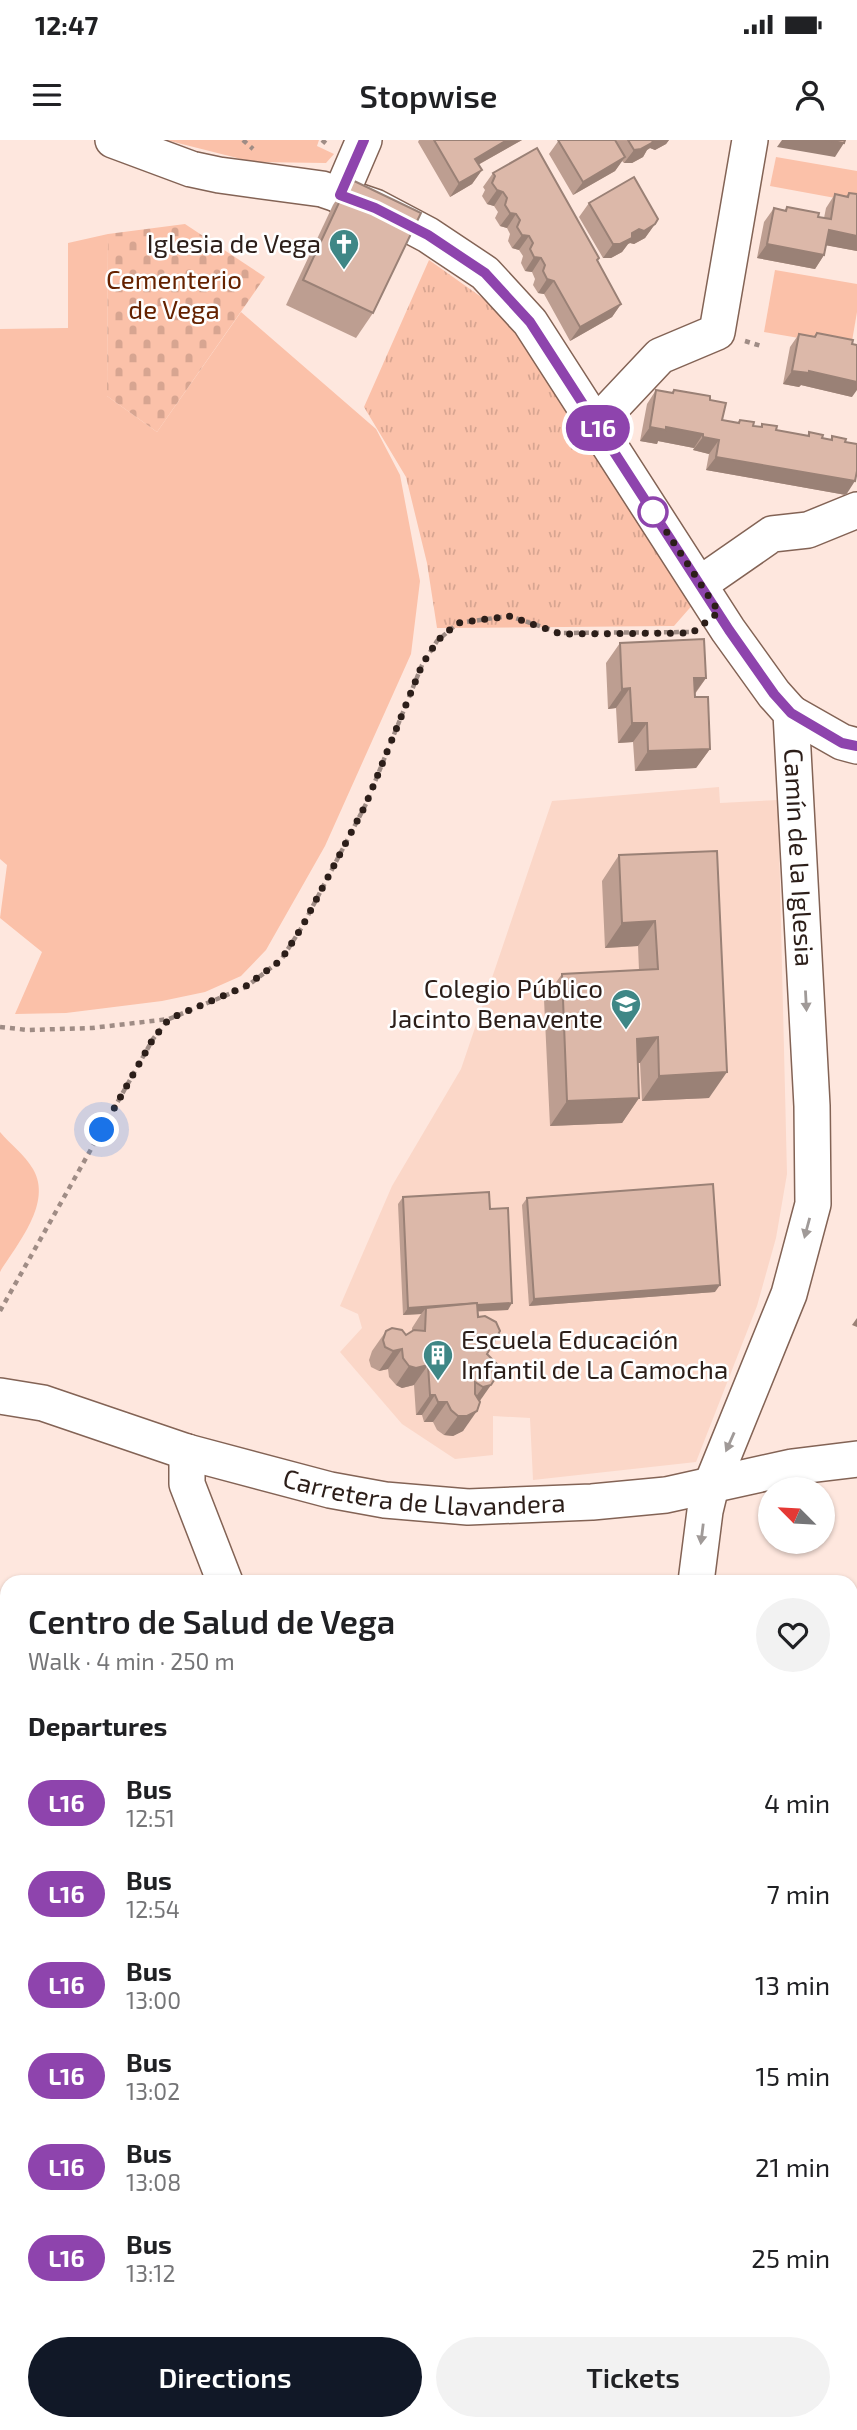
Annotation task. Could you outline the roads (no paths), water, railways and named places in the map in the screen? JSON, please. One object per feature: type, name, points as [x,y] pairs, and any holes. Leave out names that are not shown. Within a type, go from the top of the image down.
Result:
[{"type":"street","name":"Camín de la Iglesia","points":[[113,140],[191,169],[322,189],[340,195],[375,208],[428,235],[485,273],[530,322],[729,630],[774,694],[791,713],[812,1106],[814,1204],[789,1294],[711,1486],[697,1575]]},
{"type":"street","points":[[340,195],[364,140]]},
{"type":"street","points":[[596,424],[660,356],[717,332],[750,140]]},
{"type":"street","points":[[709,598],[772,534],[808,530],[857,510]]},
{"type":"street","points":[[791,713],[842,743],[857,746]]},
{"type":"street","name":"Carretera de Llavandera","points":[[0,1396],[43,1403],[187,1452],[330,1490],[385,1500],[468,1507],[592,1502],[666,1495],[792,1467],[857,1459]]},
{"type":"street","points":[[187,1452],[187,1484],[222,1575]]},
{"type":"place","name":"Iglesia de Vega","points":[[344,271]]},
{"type":"place","name":"Colegio Público Jacinto Benavente","points":[[626,1031]]},
{"type":"place","name":"Escuela Educación Infantil de La Camocha","points":[[438,1382]]},
{"type":"park label","name":"Cementerio de Vega","points":[[174,295]]}]
